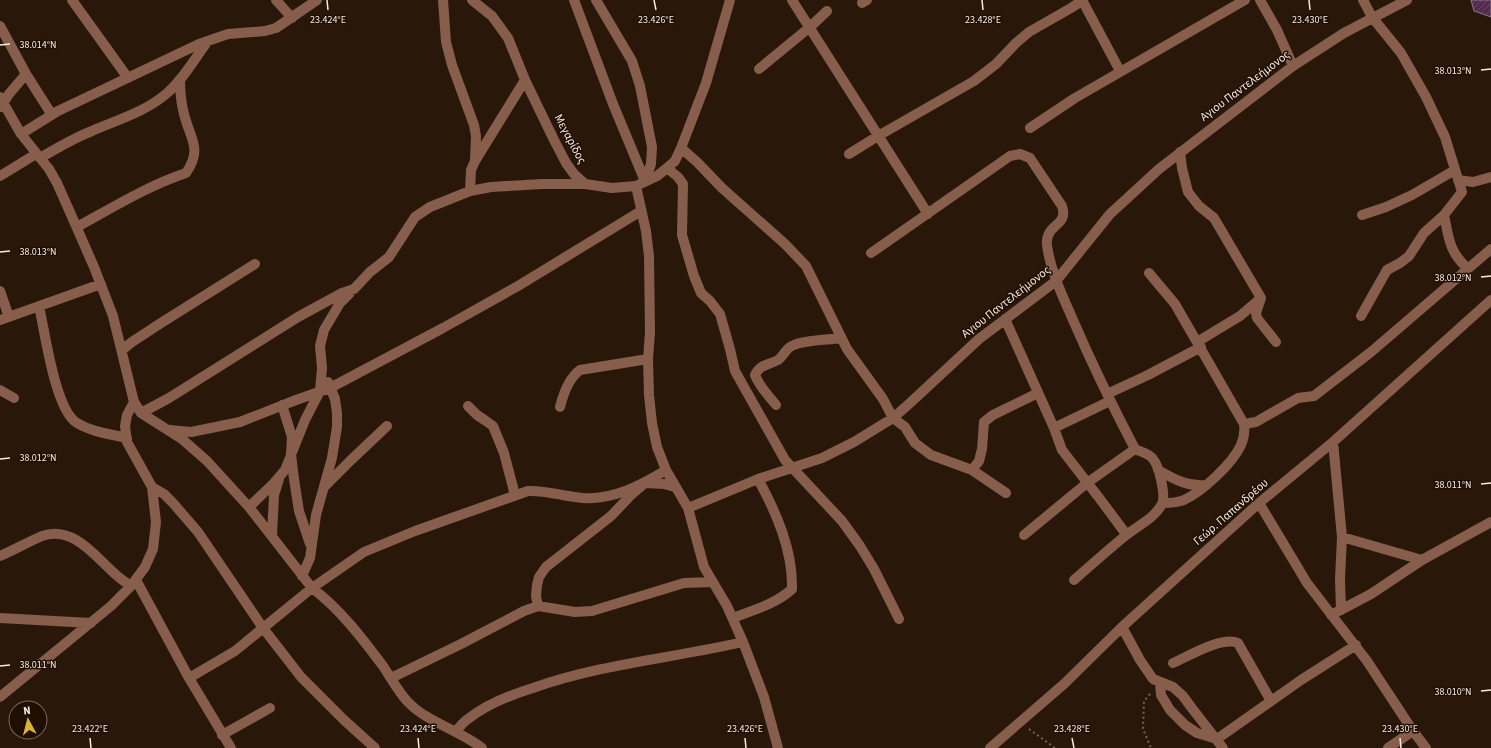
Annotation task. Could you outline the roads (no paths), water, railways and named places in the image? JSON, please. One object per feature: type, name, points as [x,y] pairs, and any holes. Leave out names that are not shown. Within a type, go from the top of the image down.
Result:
[{"type":"street","points":[[72,0],[128,78]]},
{"type":"street","points":[[276,0],[292,18]]},
{"type":"street","points":[[21,134],[52,115],[208,41],[228,34],[271,30],[276,28],[316,0]]},
{"type":"street","points":[[443,0],[446,42],[452,64],[474,125],[476,136],[475,161]]},
{"type":"street","name":"Μεγαρίδος","points":[[472,0],[492,16],[508,38],[525,80],[566,163],[574,174],[585,184]]},
{"type":"street","points":[[574,0],[613,104],[640,183],[641,211],[646,231],[649,262],[650,332],[648,396],[652,423],[658,447],[666,470],[688,508],[704,567],[733,618],[743,642],[764,697],[778,748]]},
{"type":"street","points":[[596,0],[632,61],[640,86],[652,147],[651,164],[640,183]]},
{"type":"street","points":[[249,507],[284,470],[305,420],[320,391],[322,368],[320,346],[324,330],[340,303],[370,272],[389,257],[415,217],[430,207],[470,191],[491,187],[514,185],[585,184],[612,188],[640,183],[657,176],[675,161],[682,148],[706,83],[730,0]]},
{"type":"street","points":[[792,0],[928,214]]},
{"type":"street","points":[[849,154],[974,81],[996,64],[1029,32],[1072,8],[1082,0],[1120,71]]},
{"type":"street","points":[[1030,128],[1075,98],[1120,71],[1197,29],[1245,0]]},
{"type":"street","points":[[1260,0],[1277,30],[1293,66]]},
{"type":"street","points":[[1361,316],[1388,270],[1409,256],[1424,233],[1444,215],[1462,192],[1445,137],[1417,80],[1401,53],[1372,17],[1363,0]]},
{"type":"street","name":"Αγιου Παντελεήμονος","points":[[688,508],[758,478],[822,458],[854,442],[893,418],[979,339],[1056,281],[1110,214],[1158,169],[1293,66],[1344,33],[1407,0]]},
{"type":"street","points":[[758,69],[810,27],[827,11]]},
{"type":"street","points":[[0,26],[26,74],[52,115]]},
{"type":"street","points":[[0,176],[92,130],[141,110],[167,94],[208,41]]},
{"type":"street","points":[[26,74],[1,103],[21,134],[57,183],[101,284],[113,316],[134,402],[141,413],[182,439],[206,461],[249,507],[312,588],[355,629],[407,701],[422,714],[482,748]]},
{"type":"street","points":[[77,228],[138,193],[186,173],[193,159],[195,143],[184,115],[180,79]]},
{"type":"street","points":[[470,191],[471,170],[475,161],[525,80]]},
{"type":"street","points":[[682,148],[698,162],[722,188],[803,262],[809,271],[847,349],[883,399],[893,418],[905,427],[915,443],[931,455],[972,470],[1006,493]]},
{"type":"street","points":[[1180,152],[1188,192],[1199,206],[1214,218],[1261,298],[1256,313],[1257,318],[1276,342]]},
{"type":"street","points":[[871,252],[1010,156],[1020,154],[1030,158],[1062,206],[1064,213],[1063,218],[1048,234],[1047,244],[1056,281],[1108,398],[1134,449],[1149,454],[1154,460],[1163,491],[1163,503],[1152,515],[1126,534],[1074,580]]},
{"type":"street","points":[[668,168],[683,184],[682,235],[694,276],[701,293],[710,301],[720,314],[735,371],[785,460],[842,521],[860,546],[874,569],[899,619]]},
{"type":"street","points":[[1362,215],[1386,207],[1412,195],[1455,170]]},
{"type":"street","points":[[1458,180],[1473,182],[1491,177]]},
{"type":"street","points":[[166,429],[191,432],[240,422],[330,388],[518,286],[641,211]]},
{"type":"street","points":[[1444,215],[1450,245],[1457,258],[1467,268]]},
{"type":"street","points":[[1244,424],[1256,422],[1298,398],[1314,396],[1371,352],[1467,268],[1491,249]]},
{"type":"street","points":[[122,350],[161,323],[256,264]]},
{"type":"street","points":[[1149,273],[1175,304],[1244,424],[1245,433],[1241,445],[1229,463],[1207,485],[1185,500],[1174,503],[1163,503]]},
{"type":"street","points":[[0,291],[4,318],[101,284]]},
{"type":"street","points":[[141,413],[169,398],[298,317],[342,293],[354,289]]},
{"type":"street","points":[[1054,428],[1199,345],[1240,316],[1261,298]]},
{"type":"street","name":"Γεώρ. Παπανδρέου","points":[[990,748],[1064,684],[1122,627],[1260,503],[1333,442],[1491,300]]},
{"type":"street","points":[[39,306],[58,393],[68,415],[76,422],[94,431],[127,438]]},
{"type":"street","points":[[1005,319],[1054,428],[1062,450],[1126,534]]},
{"type":"street","points":[[776,405],[757,380],[755,375],[758,369],[779,359],[785,351],[793,345],[841,338]]},
{"type":"street","points":[[560,407],[562,397],[576,373],[580,370],[648,359]]},
{"type":"street","points":[[302,576],[310,558],[316,515],[332,458],[337,427],[337,413],[330,388],[322,368]]},
{"type":"street","points":[[0,390],[14,398]]},
{"type":"street","points":[[972,470],[979,462],[982,449],[984,422],[993,415],[1038,393]]},
{"type":"street","points":[[0,697],[91,623],[133,583],[145,567],[153,550],[156,522],[152,488],[133,455],[127,438],[125,426],[127,416],[134,402]]},
{"type":"street","points":[[282,405],[292,437],[291,454],[299,511],[311,549]]},
{"type":"street","points":[[468,406],[492,426],[504,453],[515,495]]},
{"type":"street","points":[[324,487],[387,426]]},
{"type":"street","points":[[1333,442],[1342,537],[1340,579],[1341,610]]},
{"type":"street","points":[[1024,535],[1087,483],[1134,449]]},
{"type":"street","points":[[538,606],[536,596],[537,585],[539,577],[546,567],[611,516],[631,495],[666,470]]},
{"type":"street","points":[[1158,470],[1187,484],[1198,486],[1207,485]]},
{"type":"street","points":[[272,536],[274,495],[279,477]]},
{"type":"street","points":[[733,618],[767,605],[784,596],[792,589],[792,574],[782,532],[773,506],[758,478]]},
{"type":"street","points":[[189,678],[235,650],[312,588],[364,552],[415,531],[528,491],[540,490],[583,498],[622,492],[645,484],[675,487]]},
{"type":"street","points":[[152,488],[164,494],[173,502],[198,532],[263,628],[301,677],[344,720],[375,748]]},
{"type":"street","points":[[1260,503],[1307,583],[1356,645],[1426,748]]},
{"type":"street","points":[[1331,615],[1371,594],[1422,560],[1491,522]]},
{"type":"street","points":[[0,556],[43,536],[56,534],[66,535],[79,541],[116,575],[133,583],[231,748]]},
{"type":"street","points":[[1342,537],[1422,560]]},
{"type":"street","points":[[391,678],[524,611],[538,606],[575,612],[592,611],[684,583],[713,582]]},
{"type":"street","points":[[0,618],[91,623]]},
{"type":"street","points":[[1122,627],[1148,673],[1153,679],[1173,687],[1183,696],[1223,748]]},
{"type":"street","points":[[1173,663],[1215,644],[1234,641],[1238,643],[1271,702]]},
{"type":"street","points":[[455,732],[467,720],[494,703],[546,683],[596,670],[713,649],[743,642]]},
{"type":"street","points":[[1217,739],[1301,680],[1356,645]]},
{"type":"street","points":[[1160,683],[1161,695],[1170,710],[1185,725],[1197,733],[1217,739]]},
{"type":"street","points":[[222,735],[270,708]]},
{"type":"street","points":[[1388,748],[1413,731]]}]
